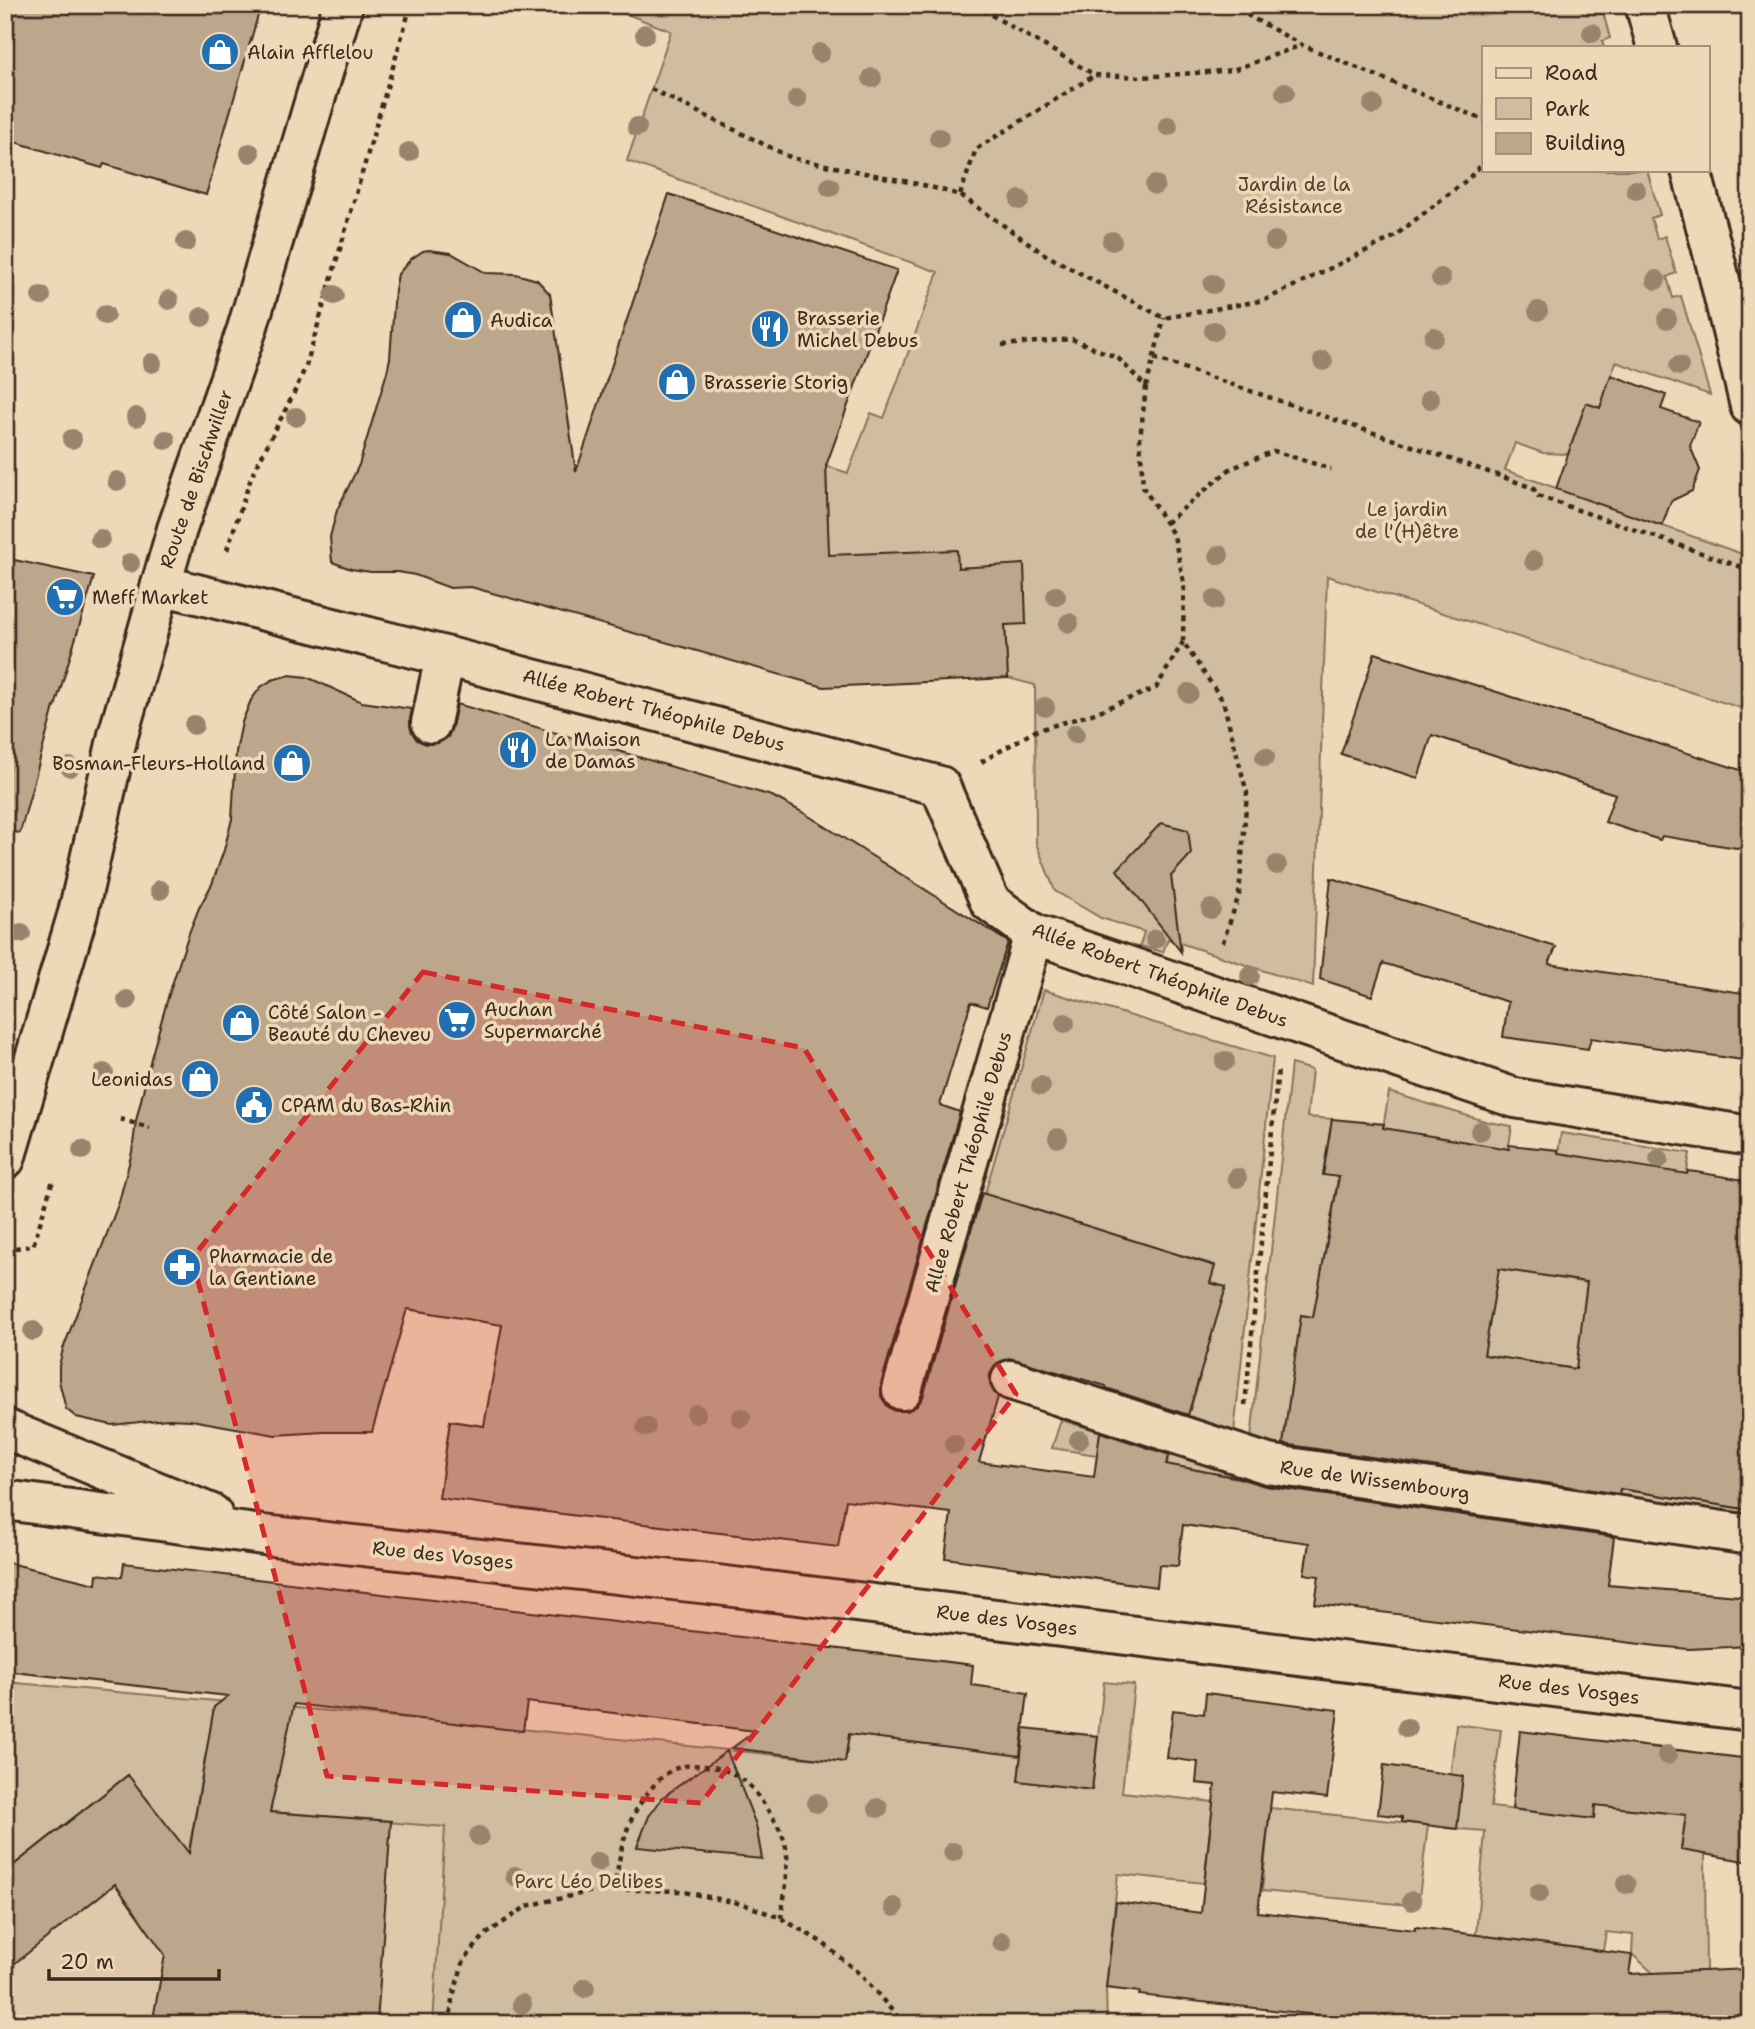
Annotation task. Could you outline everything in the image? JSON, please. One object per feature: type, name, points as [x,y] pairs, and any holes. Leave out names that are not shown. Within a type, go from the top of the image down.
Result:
[{"type":"street","name":"Route de Bischwiller","points":[[5,1158],[78,913],[118,734],[177,528],[247,329],[343,5]]},
{"type":"street","points":[[1645,5],[1657,46]]},
{"type":"street","points":[[1692,172],[1750,406]]},
{"type":"street","name":"Allée Robert Théophile Debus","points":[[161,585],[445,656],[940,786],[990,902],[1034,934],[1515,1098],[1750,1136]]},
{"type":"street","points":[[431,723],[445,656]]},
{"type":"street","name":"Allee Robert Théophile Debus","points":[[902,1390],[1034,934]]},
{"type":"street","name":"Rue de Wissembourg","points":[[1011,1380],[1268,1464],[1750,1535]]},
{"type":"street","name":"Rue des Vosges","points":[[5,1430],[263,1535]]},
{"type":"street","name":"Rue des Vosges","points":[[5,1500],[263,1535],[709,1584],[1750,1711]]},
{"type":"path","points":[[212,598],[252,475],[306,366],[411,5]]},
{"type":"path","points":[[974,5],[1095,75],[1143,78],[1233,70],[1302,45]]},
{"type":"path","points":[[1229,5],[1302,45],[1482,119]]},
{"type":"path","points":[[960,195],[976,149],[1095,75]]},
{"type":"path","points":[[651,89],[792,158],[960,195],[1046,256],[1164,318],[1265,300],[1277,295],[1392,238],[1468,179],[1482,164]]},
{"type":"path","points":[[940,786],[1035,731],[1092,714],[1156,688],[1183,642],[1184,583],[1174,536],[1143,488],[1140,439],[1146,387],[1164,318]]},
{"type":"path","points":[[1002,345],[1072,339],[1118,358],[1146,387]]},
{"type":"path","points":[[1154,358],[1503,477],[1533,488],[1538,496],[1750,570]]},
{"type":"path","points":[[1166,523],[1230,469],[1274,451],[1331,469]]},
{"type":"path","points":[[1183,642],[1223,701],[1247,793],[1238,895],[1207,992]]},
{"type":"path","points":[[1241,1455],[1283,1019]]},
{"type":"path","points":[[120,1119],[150,1128]]},
{"type":"path","points":[[615,1890],[626,1830],[637,1805],[656,1782],[675,1768],[690,1764],[712,1766],[732,1772],[752,1787],[779,1826],[786,1850],[781,1918]]},
{"type":"path","points":[[450,2024],[452,1999],[464,1961],[485,1935],[527,1906],[601,1889],[679,1891],[743,1904],[781,1918],[823,1943],[862,1976],[896,2015],[900,2024]]},
{"type":"highlighted area","points":[[423,972],[804,1048],[1016,1394],[701,1803],[327,1776],[192,1258]]},
{"type":"shaded area","points":[[5,1682],[451,1722],[433,2024],[5,2024]]},
{"type":"green space","points":[[603,5],[1601,5],[1610,38],[1602,41],[1604,46],[1482,46],[1482,172],[1648,172],[1660,215],[1651,218],[1657,239],[1665,236],[1676,273],[1667,277],[1673,298],[1681,296],[1710,395],[1616,362],[1600,408],[1586,403],[1568,454],[1543,453],[1515,443],[1505,470],[1745,555],[1750,586],[1750,711],[1327,576],[1313,987],[1168,939],[1163,952],[1140,946],[1144,932],[1101,918],[1055,891],[1036,843],[1035,685],[1008,678],[1005,625],[978,567],[829,572],[826,466],[848,473],[871,413],[884,418],[938,272],[627,161],[671,31]]},
{"type":"green space","points":[[1044,990],[1273,1058],[1234,1433],[1158,1410],[1153,1401],[1190,1410],[1200,1377],[1183,1372],[1225,1287],[1210,1282],[1215,1265],[1181,1255],[1176,1272],[1017,1360],[1019,1366],[1000,1391],[933,1372]]},
{"type":"green space","points":[[1291,1064],[1312,1070],[1307,1117],[1332,1119],[1323,1174],[1338,1177],[1327,1243],[1442,1139],[1383,1128],[1389,1092],[1488,1122],[1512,1126],[1500,1203],[1464,1263],[1589,1283],[1616,1163],[1558,1153],[1561,1133],[1690,1153],[1677,1233],[1576,1369],[1484,1355],[1486,1342],[1444,1316],[1550,1461],[1546,1488],[1272,1445],[1251,1439]]},
{"type":"green space","points":[[1061,1420],[1268,1482],[1052,1448]]},
{"type":"green space","points":[[1565,1450],[1621,1489],[1750,1510],[1750,1520],[1559,1490]]},
{"type":"green space","name":"Parc Léo Delibes","points":[[5,1682],[451,1722],[845,1762],[849,1734],[975,1750],[1004,1726],[1024,1728],[1018,1781],[1092,1790],[1104,1682],[1134,1685],[1122,1792],[1241,1805],[1210,1828],[1204,1883],[1118,1874],[1106,1988],[1107,2024],[433,2024],[445,1827],[270,1812],[283,1750],[205,1757],[178,1914],[128,1775],[7,1870]]},
{"type":"green space","points":[[1456,1724],[1501,1730],[1491,1807],[1593,1819],[1595,1805],[1642,1810],[1650,1746],[1695,1752],[1681,1850],[1705,1854],[1706,1971],[1653,1973],[1632,1954],[1633,1935],[1606,1932],[1603,1951],[1476,1935],[1485,1831],[1445,1828]]},
{"type":"green space","points":[[1270,1808],[1428,1825],[1418,1906],[1262,1891]]},
{"type":"building","points":[[5,5],[261,5],[206,195],[104,164],[102,168],[5,139]]},
{"type":"building","points":[[669,194],[897,270],[826,466],[829,555],[957,550],[958,568],[1024,564],[1026,624],[1005,625],[1008,678],[824,687],[471,587],[450,588],[415,575],[351,569],[332,562],[330,537],[337,510],[359,465],[387,372],[398,274],[411,259],[429,250],[451,253],[486,273],[516,274],[537,280],[550,294],[576,472]]},
{"type":"building","points":[[1611,375],[1666,395],[1661,409],[1699,422],[1690,446],[1700,470],[1692,491],[1671,501],[1662,526],[1556,489],[1586,403],[1600,408]]},
{"type":"building","points":[[5,558],[94,577],[54,707],[20,833],[5,831]]},
{"type":"building","points":[[1375,653],[1750,773],[1750,850],[1662,836],[1660,840],[1605,822],[1615,794],[1432,735],[1418,778],[1341,754]]},
{"type":"building","points":[[289,675],[307,677],[362,702],[412,709],[411,730],[417,740],[426,744],[438,743],[448,737],[457,704],[772,796],[804,813],[1008,942],[987,1007],[971,1002],[940,1105],[960,1112],[881,1384],[881,1396],[887,1406],[895,1411],[907,1411],[917,1406],[923,1397],[982,1193],[1215,1266],[1210,1283],[1226,1287],[1188,1415],[1106,1386],[1009,1358],[997,1363],[990,1374],[990,1385],[998,1397],[979,1462],[1094,1477],[1100,1432],[1170,1455],[1166,1464],[1239,1478],[1265,1486],[1614,1537],[1608,1585],[1750,1597],[1750,1646],[1689,1649],[1657,1646],[1315,1604],[1319,1576],[1304,1574],[1309,1543],[1183,1525],[1178,1566],[1159,1565],[1157,1587],[945,1558],[951,1513],[846,1500],[838,1547],[439,1498],[450,1421],[484,1426],[502,1325],[407,1309],[372,1432],[275,1435],[191,1420],[168,1419],[112,1425],[76,1417],[66,1409],[59,1381],[63,1349],[119,1202],[151,1058],[169,994],[189,933],[212,884],[224,850],[232,819],[236,752],[242,722],[251,700],[261,687],[272,680]]},
{"type":"building","points":[[1161,823],[1188,830],[1191,854],[1171,876],[1181,952],[1117,870]]},
{"type":"building","points":[[1331,878],[1556,947],[1549,964],[1750,994],[1750,1061],[1591,1038],[1588,1049],[1503,1037],[1508,1002],[1383,963],[1372,996],[1320,979]]},
{"type":"building","points":[[1332,1119],[1384,1124],[1383,1128],[1509,1149],[1509,1145],[1558,1150],[1558,1153],[1687,1174],[1688,1171],[1750,1181],[1750,1510],[1620,1489],[1619,1494],[1283,1444],[1301,1315],[1313,1317],[1339,1177],[1323,1175]],"holes":[[[1499,1269],[1587,1282],[1576,1369],[1484,1355]]]},
{"type":"building","points":[[5,1562],[96,1584],[97,1574],[122,1577],[124,1563],[973,1665],[971,1685],[1028,1693],[1020,1756],[849,1734],[845,1762],[732,1748],[755,1731],[527,1702],[523,1731],[294,1704],[270,1812],[391,1821],[377,2024],[277,2020],[277,2024],[152,2024],[165,1955],[115,1884],[5,1971],[5,1872],[128,1775],[189,1853],[214,1707],[228,1696],[5,1671]]},
{"type":"building","points":[[1206,1693],[1338,1710],[1327,1798],[1272,1792],[1258,1912],[1415,1930],[1415,1927],[1632,1955],[1629,1974],[1750,1969],[1750,2024],[1397,2024],[1139,1995],[1140,1992],[1106,1988],[1116,1902],[1201,1913],[1215,1785],[1196,1783],[1198,1762],[1167,1758],[1173,1710],[1204,1714]]},
{"type":"building","points":[[1024,1728],[1098,1736],[1092,1790],[1018,1781]]},
{"type":"building","points":[[1520,1731],[1750,1759],[1750,1862],[1681,1850],[1686,1815],[1595,1805],[1594,1819],[1512,1809]]},
{"type":"building","points":[[727,1751],[756,1825],[762,1859],[637,1847],[649,1816],[663,1797]]},
{"type":"building","points":[[1384,1765],[1463,1776],[1457,1829],[1402,1822],[1402,1817],[1378,1814]]},
{"type":"place","name":"Alain Afflelou","points":[[220,52]]},
{"type":"place","name":"Audica","points":[[463,320]]},
{"type":"place","name":"Brasserie Michel Debus","points":[[770,329]]},
{"type":"place","name":"Brasserie Storig","points":[[677,382]]},
{"type":"place","name":"Meff Market","points":[[65,597]]},
{"type":"place","name":"La Maison de Damas","points":[[518,750]]},
{"type":"place","name":"Bosman-Fleurs-Holland","points":[[292,763]]},
{"type":"place","name":"Auchan Supermarché","points":[[457,1020]]},
{"type":"place","name":"Côté Salon - Beauté du Cheveu","points":[[241,1023]]},
{"type":"place","name":"Leonidas","points":[[200,1079]]},
{"type":"place","name":"CPAM du Bas-Rhin","points":[[254,1105]]},
{"type":"place","name":"Pharmacie de la Gentiane","points":[[182,1267]]},
{"type":"park label","name":"Jardin de la Résistance","points":[[1294,195]]},
{"type":"park label","name":"Le jardin de l'(H)être","points":[[1407,520]]}]
